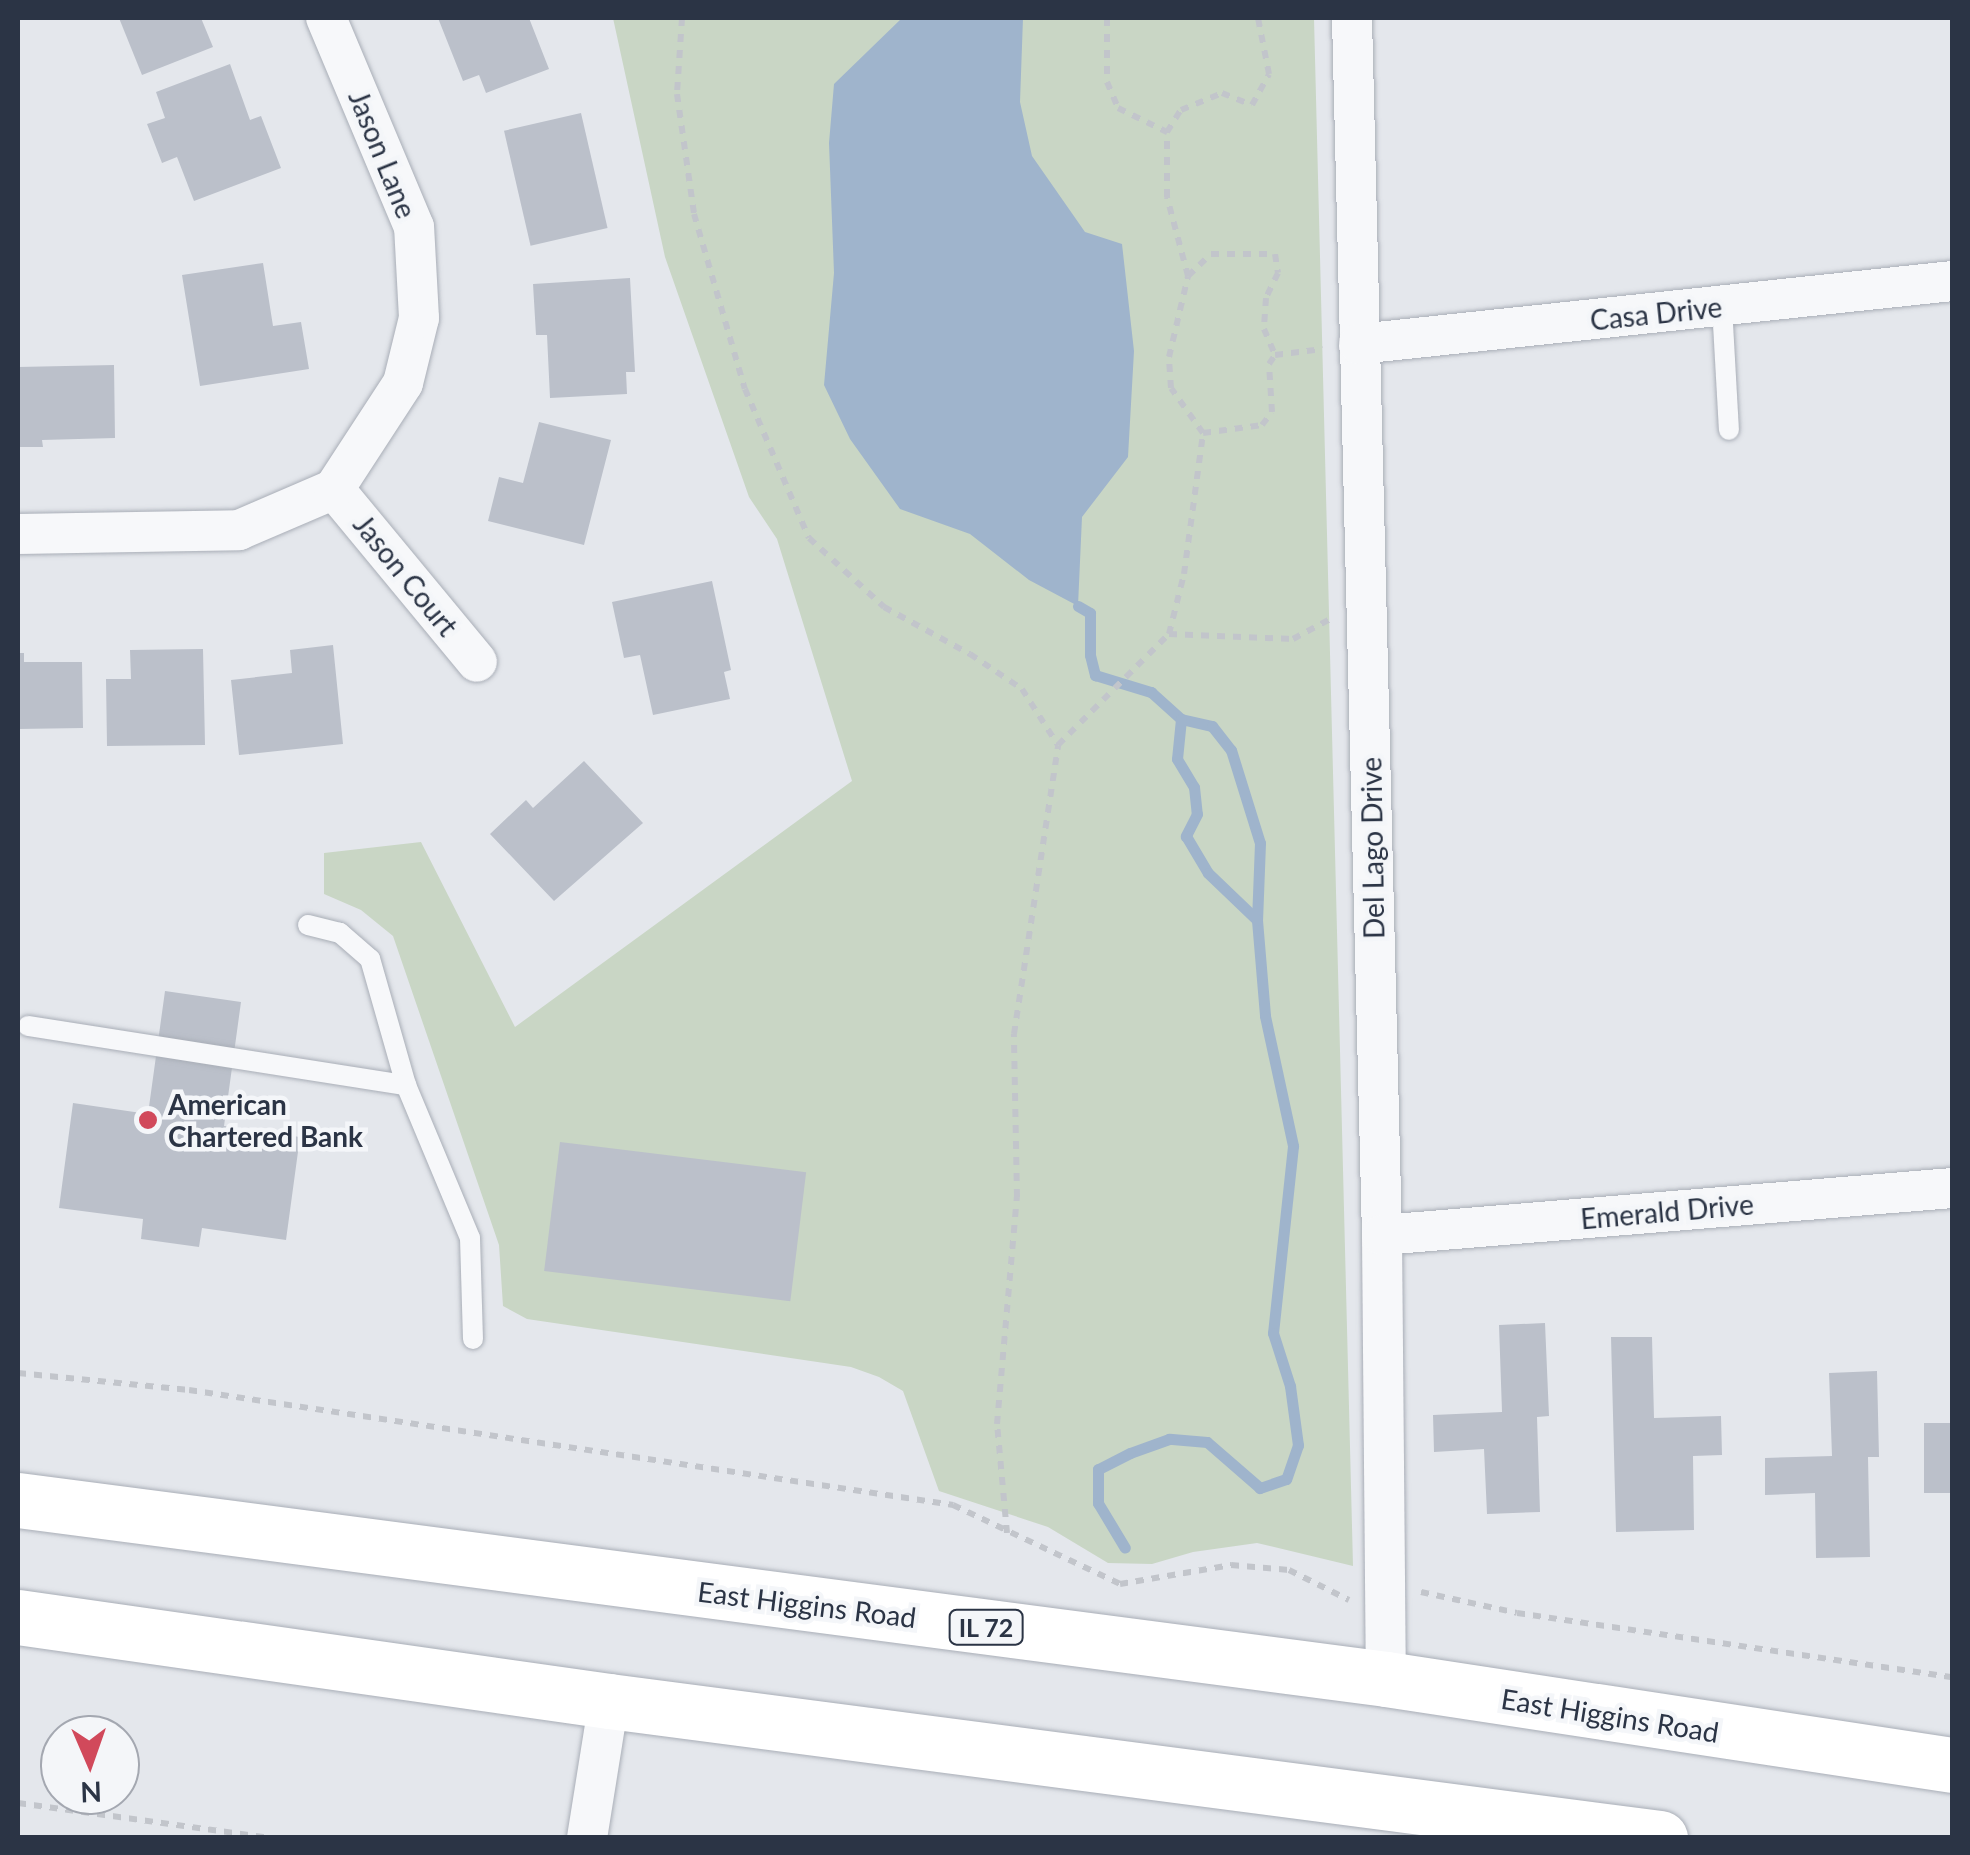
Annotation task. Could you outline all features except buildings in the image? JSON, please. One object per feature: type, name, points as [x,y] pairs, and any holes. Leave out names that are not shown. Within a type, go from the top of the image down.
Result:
[{"type":"main road","name":"East Higgins Road","points":[[18,1500],[1386,1679],[1952,1765]]},
{"type":"main road","points":[[18,1617],[609,1701],[1660,1838]]},
{"type":"street","name":"Jason Lane","points":[[326,18],[414,227],[419,318],[403,384],[334,488]]},
{"type":"street","name":"Del Lago Drive","points":[[1352,18],[1382,1234],[1386,1679]]},
{"type":"street","name":"Casa Drive","points":[[1359,344],[1952,281]]},
{"type":"street","points":[[18,534],[239,530],[334,488]]},
{"type":"street","name":"Jason Court","points":[[334,488],[477,662]]},
{"type":"street","name":"Emerald Drive","points":[[1382,1234],[1952,1188]]},
{"type":"street","points":[[587,1838],[609,1701]]},
{"type":"lane","points":[[1722,306],[1729,430]]},
{"type":"lane","points":[[308,925],[340,933],[370,958],[406,1085],[470,1238],[472,1338]]},
{"type":"lane","points":[[28,1026],[406,1085]]},
{"type":"path","points":[[682,18],[677,94],[694,214],[745,389],[809,538],[884,607],[970,654],[1022,689],[1058,745]]},
{"type":"path","points":[[1107,18],[1107,82],[1118,108],[1167,132]]},
{"type":"path","points":[[1007,1533],[997,1424],[1017,1198],[1014,1034],[1058,745],[1169,634],[1184,574],[1203,433],[1171,388],[1169,357],[1188,276],[1167,197],[1167,132],[1181,110],[1222,93],[1252,105],[1269,74],[1258,18]]},
{"type":"path","points":[[1188,276],[1211,254],[1275,254],[1278,272],[1266,298],[1264,329],[1275,356]]},
{"type":"path","points":[[1203,433],[1262,425],[1272,412],[1269,364],[1275,356],[1359,344]]},
{"type":"path","points":[[1169,634],[1293,639],[1330,619]]},
{"type":"path","points":[[18,1372],[189,1390],[953,1505],[1120,1584],[1231,1565],[1288,1570],[1344,1601],[1424,1592],[1517,1613],[1952,1677]]},
{"type":"path","points":[[18,1804],[270,1838]]},
{"type":"green space","points":[[613,18],[1314,18],[1353,1566],[1257,1543],[1193,1552],[1152,1564],[1108,1563],[1048,1527],[939,1491],[903,1391],[879,1377],[851,1367],[527,1319],[503,1306],[499,1245],[393,936],[361,910],[324,894],[324,853],[421,842],[515,1027],[852,781],[777,539],[749,497],[665,257]]},
{"type":"water","points":[[902,18],[1023,18],[1020,102],[1032,156],[1085,232],[1122,244],[1134,351],[1128,457],[1082,517],[1078,606],[1029,580],[970,534],[900,509],[850,439],[824,385],[834,273],[829,143],[834,84]]},
{"type":"waterway","points":[[1078,606],[1090,613],[1090,655],[1095,675],[1151,692],[1181,719],[1212,726],[1231,750],[1260,843],[1257,920],[1265,1016],[1293,1146],[1273,1333],[1290,1386],[1298,1445],[1286,1479],[1260,1488],[1207,1442],[1169,1439],[1130,1453],[1098,1469],[1098,1503],[1125,1548]]},
{"type":"waterway","points":[[1181,719],[1177,759],[1194,787],[1197,814],[1186,836],[1208,873],[1257,920]]},
{"type":"place","name":"American Chartered Bank","points":[[148,1120]]}]
